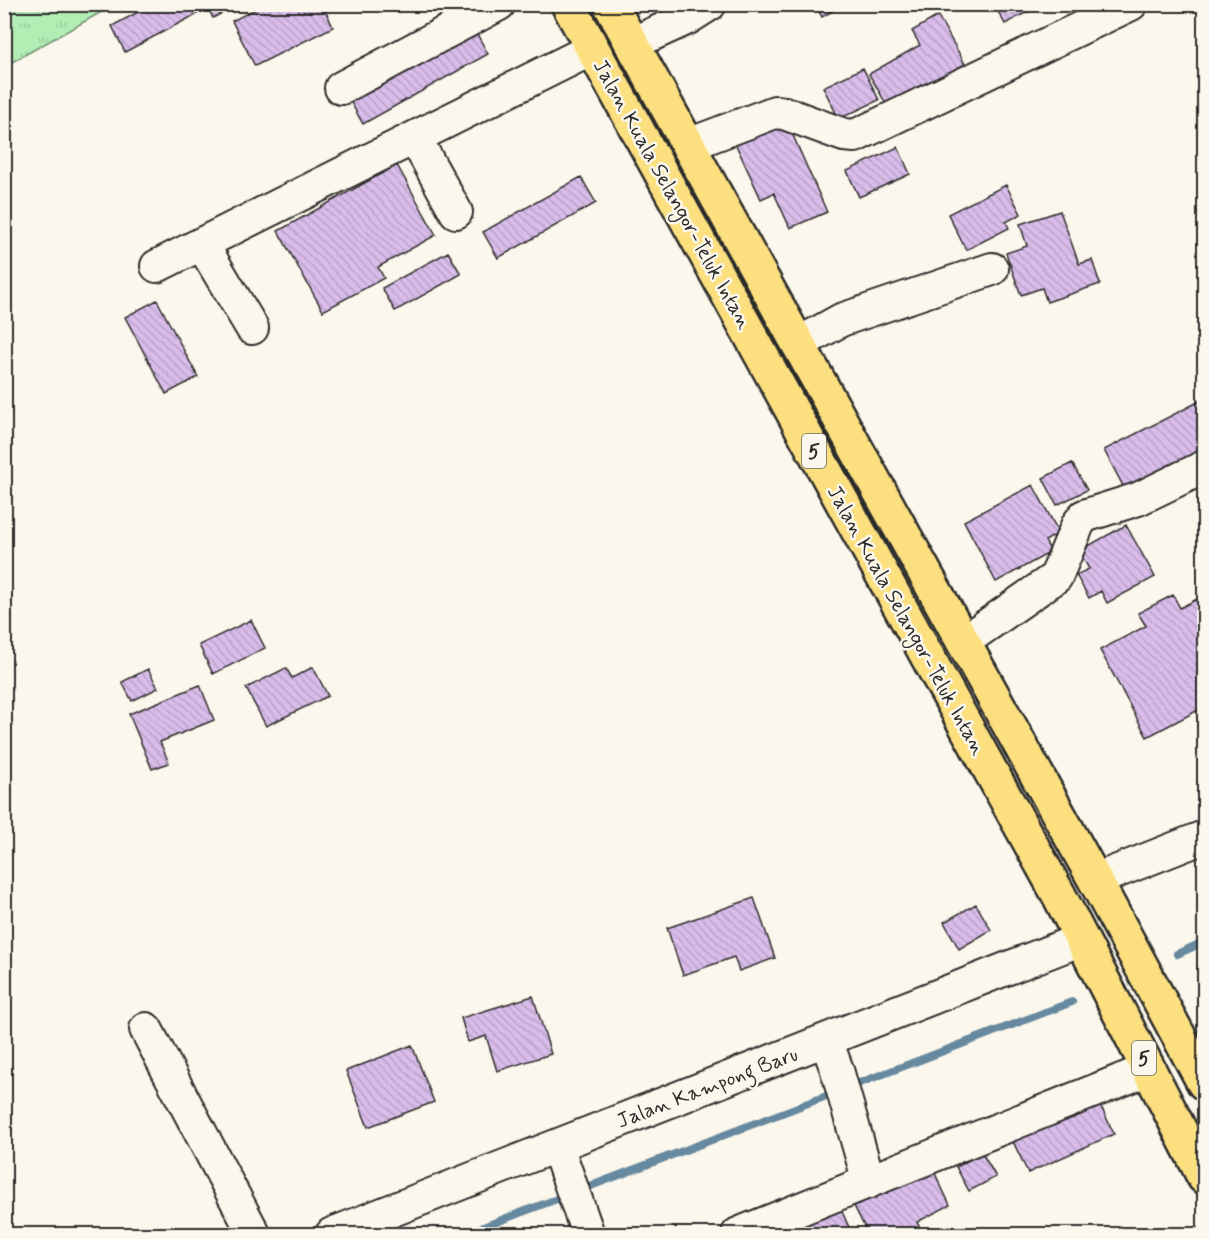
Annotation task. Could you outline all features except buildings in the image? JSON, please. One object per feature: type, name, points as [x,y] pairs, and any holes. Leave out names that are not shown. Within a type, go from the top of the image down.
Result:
[{"type":"highway","name":"Jalan Kuala Selangor-Teluk Intan","points":[[568,4],[1082,939],[1204,1177]]},
{"type":"highway","name":"Jalan Kuala Selangor-Teluk Intan","points":[[610,4],[1095,880],[1204,1083]]},
{"type":"street","points":[[341,88],[499,4]]},
{"type":"street","points":[[631,44],[688,18],[710,4]]},
{"type":"street","points":[[688,145],[775,112],[784,113],[844,135],[855,136],[1131,4]]},
{"type":"street","points":[[157,266],[592,49]]},
{"type":"street","points":[[415,138],[456,212]]},
{"type":"street","points":[[202,244],[252,328]]},
{"type":"street","points":[[798,344],[841,320],[992,269]]},
{"type":"street","points":[[963,642],[1056,577],[1078,524],[1084,516],[1138,499],[1204,467]]},
{"type":"street","points":[[1095,880],[1204,837]]},
{"type":"street","name":"Jalan Kampong Baru","points":[[332,1234],[1082,939]]},
{"type":"street","points":[[146,1029],[254,1234]]},
{"type":"street","points":[[826,1040],[837,1070],[869,1182]]},
{"type":"street","points":[[738,1234],[1149,1069]]},
{"type":"street","points":[[557,1146],[588,1234]]},
{"type":"green space","points":[[5,4],[114,4],[114,5],[5,66]]},
{"type":"waterway","points":[[1177,954],[1204,942]]},
{"type":"waterway","points":[[849,1087],[1072,1002]]},
{"type":"waterway","points":[[465,1234],[837,1092]]}]
